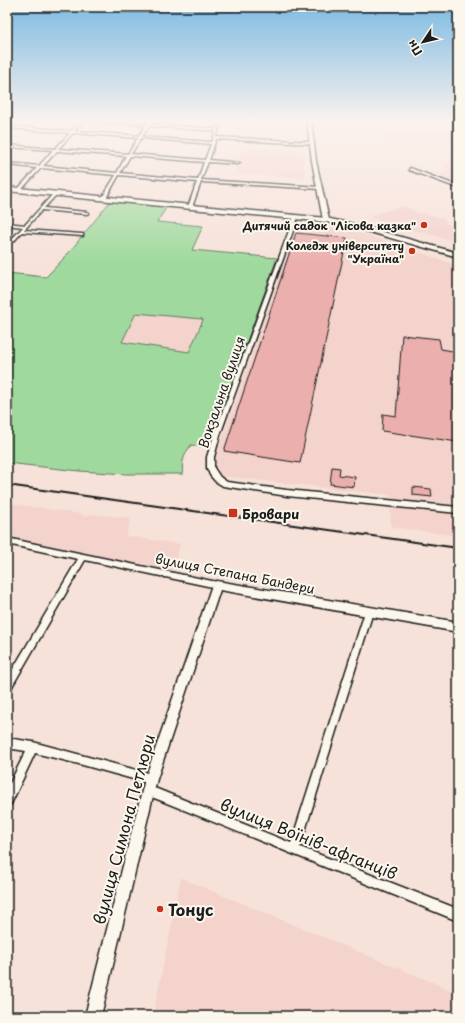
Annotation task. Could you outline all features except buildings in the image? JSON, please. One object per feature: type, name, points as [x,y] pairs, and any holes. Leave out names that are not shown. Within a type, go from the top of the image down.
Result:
[{"type":"main road","points":[[316,168],[326,220]]},
{"type":"main road","points":[[7,189],[326,220],[360,227],[458,255]]},
{"type":"street","points":[[19,190],[39,168]]},
{"type":"street","points":[[60,168],[200,180],[320,188]]},
{"type":"street","points":[[104,198],[121,168]]},
{"type":"street","points":[[190,207],[205,168]]},
{"type":"street","points":[[410,169],[458,187]]},
{"type":"street","points":[[8,243],[26,226],[55,194]]},
{"type":"street","points":[[42,209],[87,213]]},
{"type":"street","name":"Вокзальна вулиця","points":[[296,217],[217,435],[209,466],[211,472],[217,479],[225,484],[287,493],[458,510]]},
{"type":"street","points":[[7,224],[26,226]]},
{"type":"street","points":[[22,230],[82,235]]},
{"type":"street","name":"вулиця Степана Бандери","points":[[7,541],[217,585],[458,627]]},
{"type":"street","points":[[7,687],[83,557]]},
{"type":"street","name":"вулиця Симона Петлюри","points":[[93,1016],[149,785],[217,585]]},
{"type":"street","points":[[294,850],[369,612]]},
{"type":"street","name":"вулиця Воїнів-афганців","points":[[7,743],[33,747],[115,768],[149,785],[157,794],[458,915]]},
{"type":"street","points":[[7,800],[33,747]]},
{"type":"shaded area","points":[[237,168],[304,168],[305,178],[235,174]]},
{"type":"shaded area","points":[[446,168],[458,168],[458,187],[439,179]]},
{"type":"shaded area","name":"Дитячий садок \"Лісова казка\"","points":[[404,206],[416,212],[442,218],[458,233],[458,241],[457,242],[370,218],[375,214]]},
{"type":"shaded area","points":[[298,222],[339,227],[400,245],[458,266],[458,536],[391,527],[390,495],[221,476],[215,460]]},
{"type":"shaded area","points":[[136,313],[203,319],[189,352],[121,342]]},
{"type":"shaded area","points":[[7,503],[81,514],[85,517],[90,514],[131,518],[126,536],[180,544],[172,570],[173,576],[7,541]]},
{"type":"shaded area","points":[[181,878],[458,993],[458,1016],[153,1016]]},
{"type":"green space","points":[[112,199],[168,205],[157,222],[203,226],[192,250],[277,258],[209,447],[191,445],[182,466],[183,474],[127,474],[79,471],[7,463],[7,273],[46,277],[67,255]],"holes":[[[136,313],[203,320],[189,352],[122,342]]]},
{"type":"railway","points":[[7,485],[458,548]]},
{"type":"place","name":"Дитячий садок \"Лісова казка\"","points":[[424,225]]},
{"type":"place","name":"Коледж університету \"Україна\"","points":[[412,251]]},
{"type":"place","name":"Бровари","points":[[233,513]]},
{"type":"place","name":"Тонус","points":[[160,909]]}]
